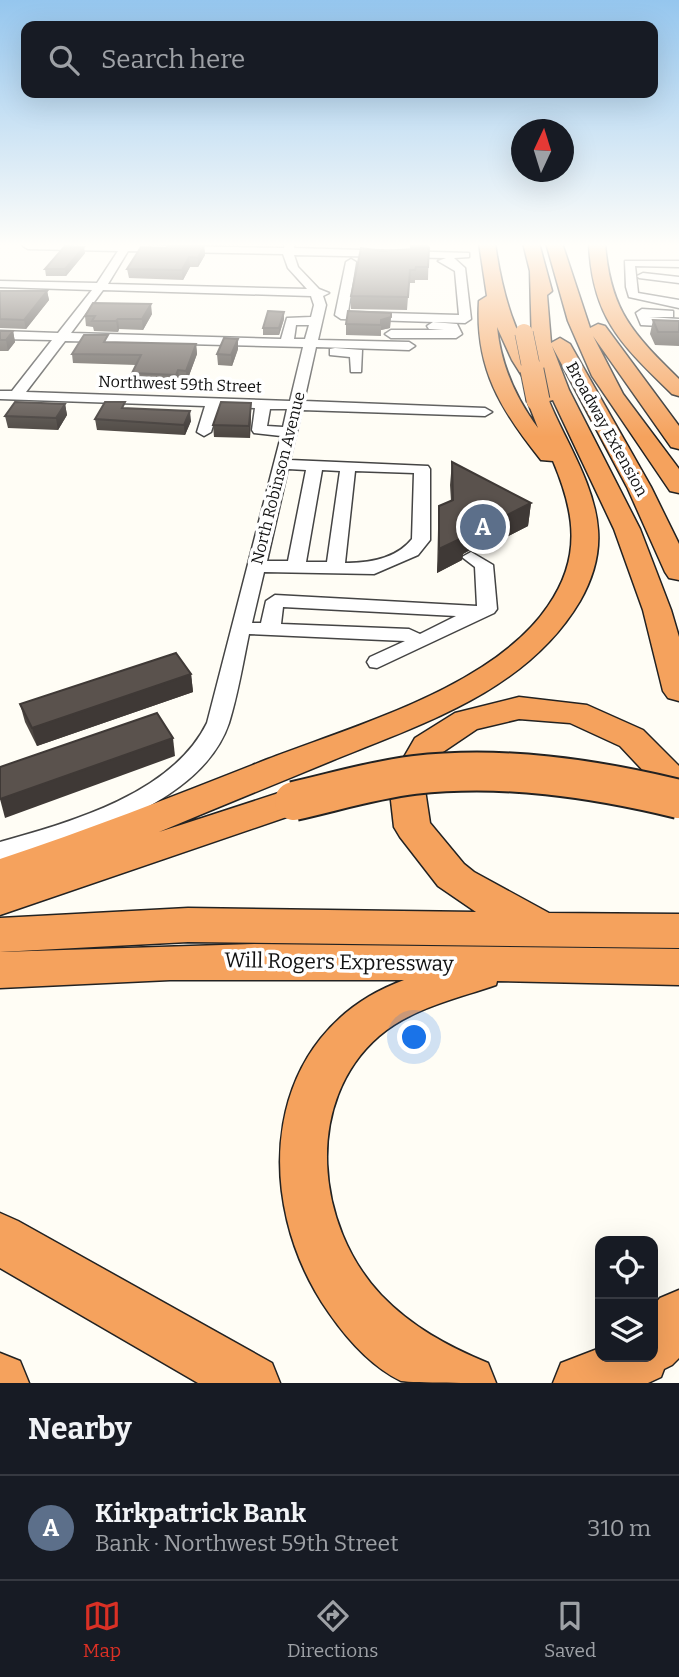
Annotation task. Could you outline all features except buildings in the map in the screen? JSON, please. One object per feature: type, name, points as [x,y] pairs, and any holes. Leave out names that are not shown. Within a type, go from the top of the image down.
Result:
[{"type":"highway","points":[[487,308],[485,334],[493,367],[514,409],[570,479]]},
{"type":"highway","points":[[497,308],[517,353],[606,483]]},
{"type":"highway","points":[[539,308],[542,347],[559,390],[606,483],[641,565],[679,691]]},
{"type":"highway","name":"Broadway Extension","points":[[548,308],[565,354],[639,487],[679,572]]},
{"type":"highway","name":"Broadway Extension","points":[[572,308],[597,366],[613,394],[679,486]]},
{"type":"highway","points":[[582,308],[678,440]]},
{"type":"highway","points":[[611,308],[626,333],[679,390]]},
{"type":"highway","points":[[0,874],[111,836],[433,707],[476,684],[516,657],[544,630],[576,582],[584,558],[586,536],[583,512],[538,400],[524,327]]},
{"type":"highway","points":[[626,333],[629,351],[641,369],[679,408]]},
{"type":"highway","points":[[542,929],[451,875],[418,836],[410,817],[408,783],[414,766],[430,743],[454,724],[485,712],[516,708],[554,709],[591,718],[628,735],[656,758],[679,787]]},
{"type":"highway","points":[[0,899],[294,802],[379,780],[442,774],[506,773],[572,778],[641,789],[679,799]]},
{"type":"highway","name":"Will Rogers Expressway","points":[[0,935],[202,925],[679,931]]},
{"type":"highway","name":"Will Rogers Expressway","points":[[0,970],[193,961],[679,967]]},
{"type":"highway","points":[[468,1383],[429,1368],[391,1342],[357,1309],[336,1279],[319,1246],[308,1213],[301,1178],[302,1141],[308,1110],[320,1078],[336,1052],[354,1031],[397,1002],[506,964]]},
{"type":"highway","points":[[0,1239],[252,1383]]},
{"type":"highway","points":[[658,1340],[679,1317]]},
{"type":"highway","points":[[581,1383],[606,1375],[631,1362]]},
{"type":"street","points":[[16,396],[84,308]]},
{"type":"street","name":"North Robinson Avenue","points":[[0,852],[91,820],[171,780],[203,751],[218,723],[319,308]]},
{"type":"street","points":[[340,308],[341,315],[465,319],[464,308]]},
{"type":"street","points":[[679,314],[642,313],[645,322],[656,326],[679,323]]},
{"type":"street","points":[[287,342],[291,321],[332,327]]},
{"type":"street","points":[[0,335],[287,342],[358,353],[356,369]]},
{"type":"street","points":[[310,347],[388,340],[410,346]]},
{"type":"street","name":"Northwest 59th Street","points":[[0,395],[485,412]]},
{"type":"street","points":[[204,432],[214,402]]},
{"type":"street","points":[[262,404],[259,430],[289,432]]},
{"type":"street","points":[[256,566],[374,569],[412,551],[421,540],[422,469],[281,464]]},
{"type":"street","points":[[296,567],[315,465]]},
{"type":"street","points":[[335,568],[348,466]]},
{"type":"street","points":[[377,662],[487,609],[484,565],[471,557]]},
{"type":"street","points":[[270,629],[275,601],[481,612]]},
{"type":"street","points":[[241,628],[410,635],[419,642]]},
{"type":"place","name":"Kirkpatrick Bank","points":[[483,527]]}]
